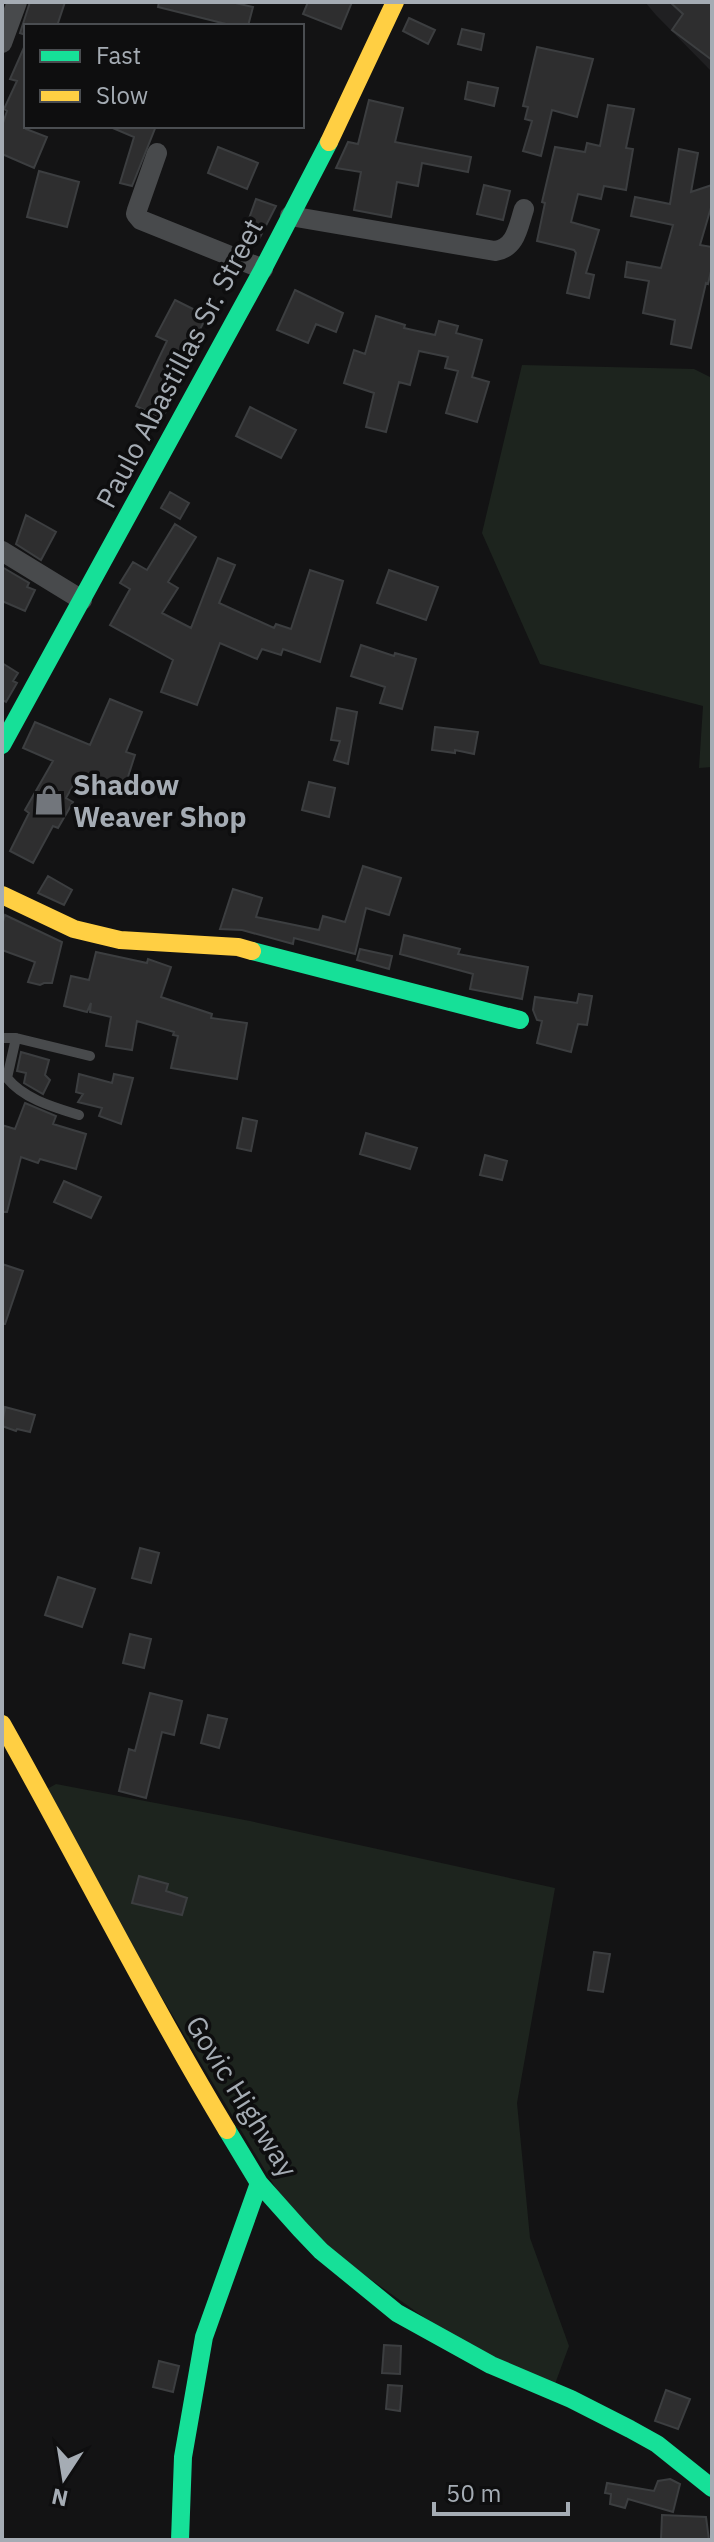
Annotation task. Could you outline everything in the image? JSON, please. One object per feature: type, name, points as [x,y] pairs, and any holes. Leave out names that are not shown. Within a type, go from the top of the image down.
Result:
[{"type":"main road","name":"Paulo Abastillas Sr. Street","points":[[2,745],[263,269],[395,2]]},
{"type":"main road","points":[[2,895],[74,929],[120,940],[238,947],[520,1020]]},
{"type":"main road","name":"Govic Highway","points":[[2,1724],[73,1849],[167,2029],[259,2183],[321,2251],[397,2313],[491,2365],[630,2429],[657,2444],[712,2488]]},
{"type":"main road","points":[[180,2540],[183,2457],[204,2337],[259,2183]]},
{"type":"street","points":[[2,43],[17,2]]},
{"type":"street","points":[[157,153],[136,214],[141,220],[263,269]]},
{"type":"street","points":[[290,216],[495,251],[504,250],[512,244],[524,209]]},
{"type":"street","points":[[2,551],[82,600]]},
{"type":"lane","points":[[2,1038],[16,1038],[90,1056]]},
{"type":"lane","points":[[16,1038],[7,1078],[16,1090],[79,1115]]},
{"type":"shaded area","points":[[645,2],[712,2],[712,72],[656,15]]},
{"type":"shaded area","points":[[522,365],[694,369],[712,378],[712,767],[699,768],[703,706],[540,664],[482,533]]},
{"type":"shaded area","points":[[56,1784],[250,1821],[555,1888],[517,2103],[530,2238],[569,2346],[552,2392],[491,2365],[300,2229],[40,1793]]},
{"type":"building","points":[[30,2],[65,2],[58,24],[24,24],[24,34],[20,33]]},
{"type":"building","points":[[159,2],[231,2],[253,7],[249,24],[226,24],[158,7]]},
{"type":"building","points":[[308,2],[352,2],[341,29],[303,14]]},
{"type":"building","points":[[670,2],[712,2],[712,60],[672,30],[683,14]]},
{"type":"building","points":[[409,18],[435,30],[428,44],[403,31]]},
{"type":"building","points":[[462,29],[484,34],[481,50],[458,44]]},
{"type":"building","points":[[537,47],[593,59],[577,117],[552,110],[541,156],[523,151],[532,121],[525,119],[528,107],[523,106]]},
{"type":"building","points":[[24,48],[24,128],[47,137],[34,168],[2,154],[2,126],[7,111],[4,109],[17,81],[10,79]]},
{"type":"building","points":[[468,82],[498,88],[494,106],[465,99]]},
{"type":"building","points":[[369,100],[403,108],[395,142],[471,157],[468,172],[422,163],[418,186],[397,182],[391,217],[354,210],[361,172],[336,168],[348,142],[358,144]]},
{"type":"building","points":[[608,105],[634,109],[626,148],[633,149],[626,190],[604,186],[601,199],[578,194],[571,222],[599,230],[586,273],[594,275],[589,298],[567,293],[576,253],[574,250],[537,241],[545,203],[542,202],[555,147],[585,152],[587,143],[600,146]]},
{"type":"building","points":[[113,128],[155,128],[132,186],[120,183],[134,137]]},
{"type":"building","points":[[218,147],[258,163],[247,189],[208,173]]},
{"type":"building","points":[[679,149],[698,153],[691,192],[712,185],[712,204],[700,245],[712,247],[712,267],[691,348],[671,344],[675,320],[643,313],[649,281],[625,277],[627,262],[661,268],[673,225],[631,216],[635,197],[670,204]]},
{"type":"building","points":[[39,171],[79,182],[67,227],[27,217]]},
{"type":"building","points":[[484,185],[510,191],[503,220],[477,214]]},
{"type":"building","points":[[256,199],[276,206],[257,243],[242,238]]},
{"type":"building","points":[[295,290],[343,313],[336,332],[316,324],[308,343],[277,330]]},
{"type":"building","points":[[175,300],[207,316],[177,373],[184,377],[162,419],[136,406],[167,341],[156,336]]},
{"type":"building","points":[[376,316],[405,325],[404,328],[435,335],[439,321],[458,326],[456,333],[482,340],[472,377],[489,382],[477,422],[446,413],[458,371],[445,368],[448,357],[419,351],[410,385],[399,382],[386,432],[366,427],[374,393],[344,383],[354,350],[365,354]]},
{"type":"building","points":[[250,407],[296,430],[281,458],[236,436]]},
{"type":"building","points":[[170,492],[189,503],[180,519],[161,508]]},
{"type":"building","points":[[26,515],[56,532],[41,560],[16,544]]},
{"type":"building","points":[[175,524],[196,537],[168,582],[178,588],[162,613],[191,628],[218,558],[235,565],[219,603],[274,628],[276,624],[291,629],[310,570],[343,581],[320,662],[283,649],[281,655],[262,649],[257,659],[220,643],[197,705],[161,692],[173,660],[110,625],[130,589],[120,583],[133,562],[147,570]]},
{"type":"building","points":[[2,567],[35,590],[25,611],[2,601]]},
{"type":"building","points":[[389,570],[438,587],[426,620],[377,603]]},
{"type":"building","points":[[361,645],[394,656],[395,653],[416,659],[402,709],[380,703],[385,687],[351,676]]},
{"type":"building","points":[[2,663],[18,673],[13,681],[17,683],[6,702],[2,700]]},
{"type":"building","points":[[110,699],[142,712],[126,752],[135,755],[125,786],[80,773],[66,798],[73,802],[58,828],[53,826],[33,863],[10,851],[29,813],[25,810],[53,761],[23,748],[35,722],[90,745]]},
{"type":"building","points":[[337,708],[357,712],[348,764],[334,760],[340,741],[331,740]]},
{"type":"building","points":[[435,727],[478,732],[474,754],[432,750]]},
{"type":"building","points":[[309,782],[335,788],[329,817],[302,810]]},
{"type":"building","points":[[363,866],[401,878],[389,915],[366,908],[355,954],[294,938],[293,944],[242,930],[220,929],[233,889],[262,898],[256,917],[319,930],[323,916],[345,922]]},
{"type":"building","points":[[48,876],[72,890],[64,905],[38,893]]},
{"type":"building","points":[[5,915],[62,942],[52,983],[40,985],[28,982],[35,962],[2,950]]},
{"type":"building","points":[[404,935],[460,949],[458,954],[528,967],[522,999],[470,989],[473,974],[400,954]]},
{"type":"building","points":[[360,949],[392,956],[389,969],[357,960]]},
{"type":"building","points":[[96,952],[147,963],[148,959],[171,967],[161,997],[212,1014],[211,1018],[247,1023],[237,1079],[171,1068],[178,1036],[137,1021],[132,1050],[106,1046],[111,1017],[90,1012],[91,1003],[87,1012],[64,1006],[71,976],[89,980]]},
{"type":"building","points":[[579,994],[592,996],[587,1025],[578,1024],[571,1052],[537,1043],[542,1021],[537,1020],[533,1010],[535,997],[577,1003]]},
{"type":"building","points":[[21,1052],[49,1060],[45,1075],[50,1080],[43,1094],[24,1083],[26,1073],[17,1071]]},
{"type":"building","points":[[79,1074],[112,1083],[114,1074],[133,1078],[121,1124],[99,1116],[102,1108],[78,1102],[83,1094],[76,1092]]},
{"type":"building","points":[[25,1103],[56,1116],[53,1124],[86,1134],[76,1169],[21,1157],[7,1212],[2,1212],[2,1125],[15,1129]]},
{"type":"building","points":[[243,1118],[257,1121],[251,1151],[237,1148]]},
{"type":"building","points":[[366,1133],[417,1148],[410,1169],[360,1154]]},
{"type":"building","points":[[485,1155],[507,1161],[502,1180],[480,1175]]},
{"type":"building","points":[[64,1181],[101,1197],[91,1218],[54,1202]]},
{"type":"building","points":[[2,1264],[23,1271],[5,1324],[2,1324]]},
{"type":"building","points":[[5,1407],[35,1415],[30,1432],[2,1426]]},
{"type":"building","points":[[140,1548],[159,1553],[151,1583],[132,1578]]},
{"type":"building","points":[[58,1577],[95,1589],[82,1627],[45,1615]]},
{"type":"building","points":[[130,1634],[151,1639],[144,1668],[123,1663]]},
{"type":"building","points":[[150,1693],[182,1701],[174,1735],[162,1732],[146,1798],[119,1791],[129,1749],[135,1751]]},
{"type":"building","points":[[208,1715],[227,1719],[219,1748],[201,1743]]},
{"type":"building","points":[[139,1876],[168,1884],[166,1891],[187,1898],[182,1915],[132,1903]]},
{"type":"building","points":[[594,1952],[610,1954],[603,1992],[588,1990]]},
{"type":"building","points":[[384,2345],[401,2346],[400,2374],[382,2373]]},
{"type":"building","points":[[159,2361],[179,2366],[173,2392],[153,2387]]},
{"type":"building","points":[[388,2385],[402,2386],[400,2411],[386,2409]]},
{"type":"building","points":[[666,2390],[690,2399],[678,2429],[655,2421]]},
{"type":"building","points":[[670,2479],[680,2484],[673,2512],[628,2499],[625,2508],[610,2504],[611,2494],[605,2493],[607,2483],[654,2491],[658,2481]]},
{"type":"building","points":[[662,2515],[706,2517],[709,2540],[661,2540]]},
{"type":"traffic: fast","points":[[2,745],[263,269],[329,142]]},
{"type":"traffic: fast","points":[[252,951],[520,1020]]},
{"type":"traffic: fast","points":[[227,2130],[259,2183],[300,2229],[321,2251],[397,2313],[491,2365],[571,2399],[630,2429],[657,2444],[712,2488]]},
{"type":"traffic: fast","points":[[180,2540],[183,2457],[204,2337],[259,2183]]},
{"type":"traffic: slow","points":[[329,142],[395,2]]},
{"type":"traffic: slow","points":[[2,895],[74,929],[120,940],[238,947],[252,951]]},
{"type":"traffic: slow","points":[[2,1724],[227,2130]]},
{"type":"place","name":"Shadow Weaver Shop","points":[[49,800]]}]
